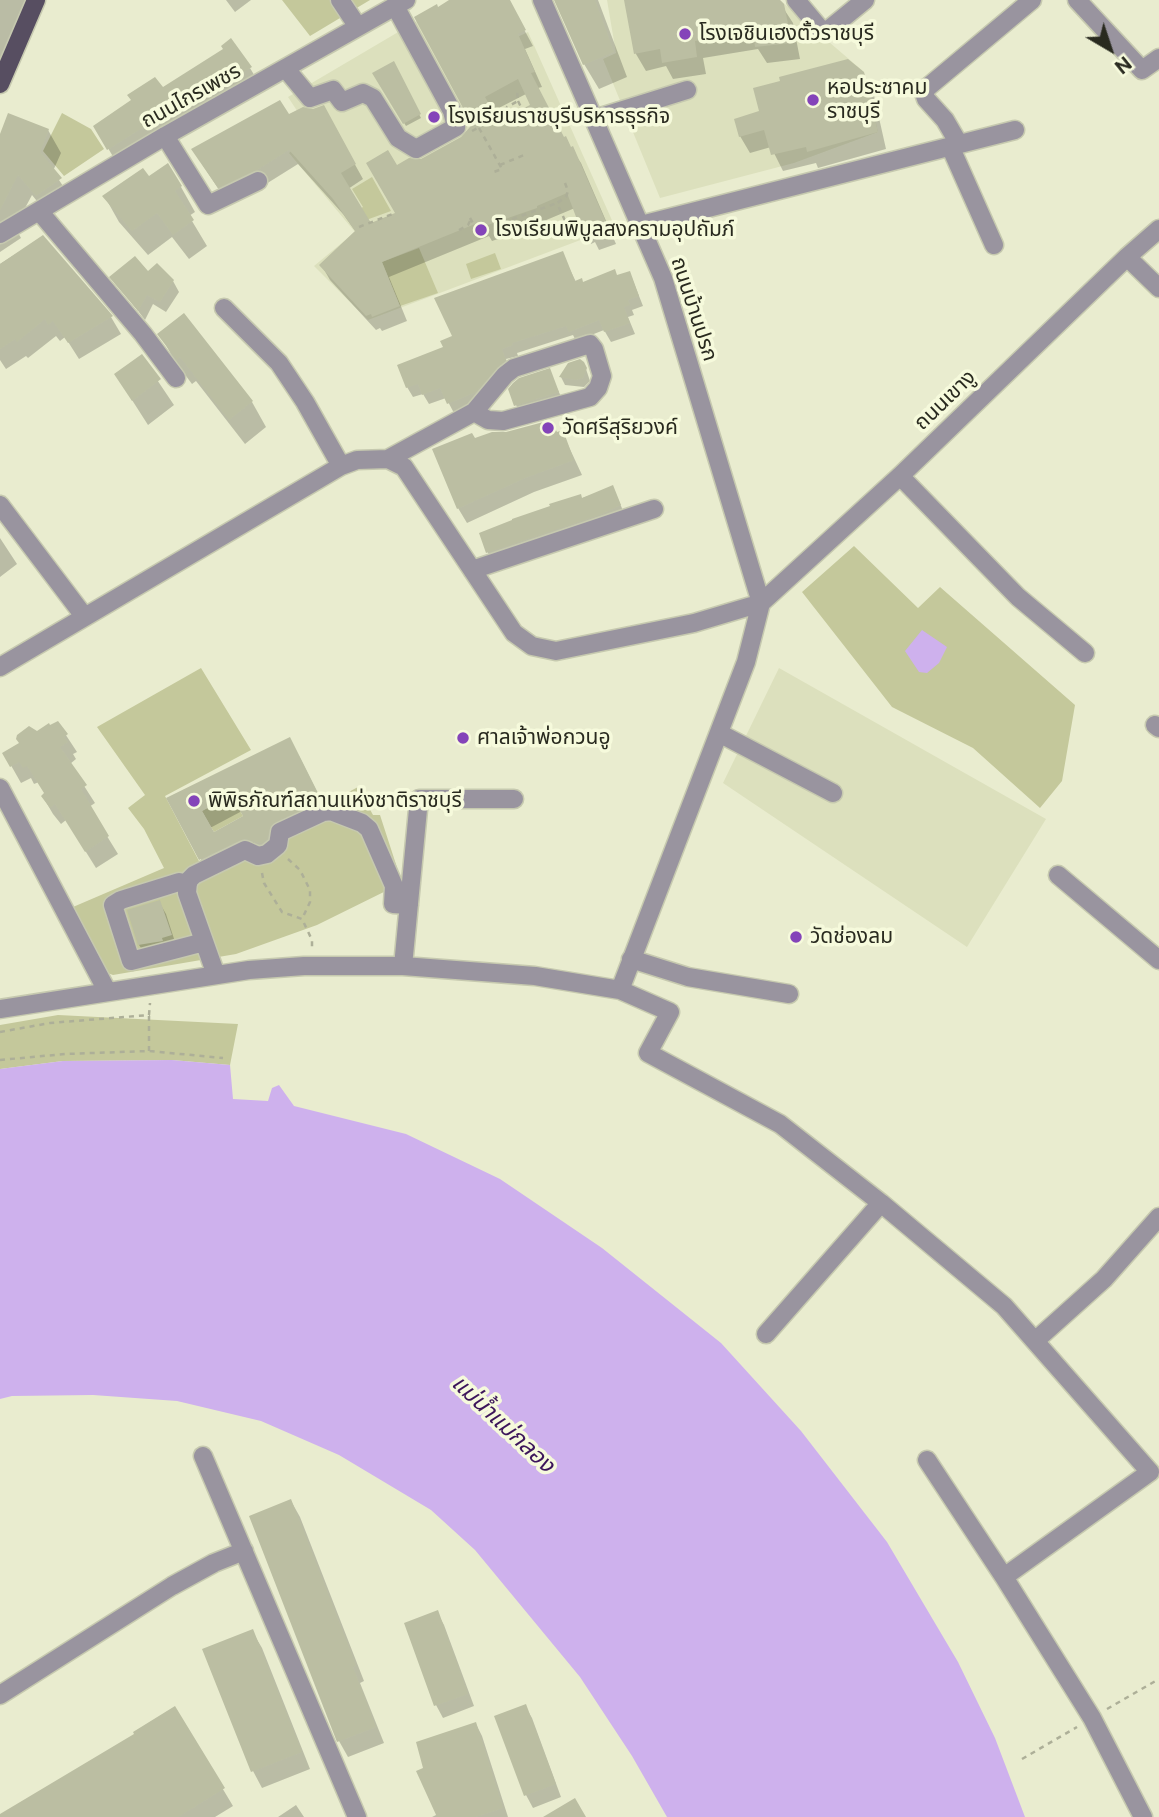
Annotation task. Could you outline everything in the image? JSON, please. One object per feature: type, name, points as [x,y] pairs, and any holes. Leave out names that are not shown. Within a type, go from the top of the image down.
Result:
[{"type":"main road","points":[[0,84],[36,0]]},
{"type":"street","points":[[340,0],[358,27]]},
{"type":"street","name":"ถนนบ้านปรก","points":[[542,0],[663,278],[761,603]]},
{"type":"street","points":[[796,0],[822,31],[827,31],[865,0]]},
{"type":"street","points":[[994,245],[945,120],[926,99],[925,93],[928,87],[1032,0]]},
{"type":"street","points":[[1077,0],[1142,70],[1159,58]]},
{"type":"street","points":[[286,69],[310,98],[333,90],[342,102],[363,93],[373,97],[398,138],[416,149],[456,127],[452,111],[400,3]]},
{"type":"street","name":"ถนนไกรเพชร","points":[[0,234],[165,136],[400,3]]},
{"type":"street","points":[[594,118],[687,90]]},
{"type":"street","points":[[641,225],[1016,130]]},
{"type":"street","points":[[165,136],[208,205],[258,181]]},
{"type":"street","points":[[39,211],[143,334],[176,378]]},
{"type":"street","name":"ถนนเขางู","points":[[761,603],[900,476],[1159,229]]},
{"type":"street","points":[[1127,257],[1159,288]]},
{"type":"street","points":[[224,307],[279,363],[305,402],[341,466]]},
{"type":"street","points":[[0,667],[341,466],[357,460],[388,458],[474,412],[514,368],[590,344],[594,349],[602,376],[598,388],[590,397],[503,421],[488,420],[474,412]]},
{"type":"street","points":[[388,458],[404,467],[514,633],[532,646],[556,651],[694,623],[761,603]]},
{"type":"street","points":[[900,476],[1018,597],[1085,653]]},
{"type":"street","points":[[0,505],[84,616]]},
{"type":"street","points":[[472,570],[654,509]]},
{"type":"street","points":[[620,990],[746,662],[761,603]]},
{"type":"street","points":[[719,733],[833,793]]},
{"type":"street","points":[[0,788],[107,991]]},
{"type":"street","points":[[403,967],[419,799],[514,799]]},
{"type":"street","points":[[216,975],[187,893],[188,884],[194,875],[245,850],[258,856],[267,854],[278,845],[280,832],[323,812],[331,810],[362,823],[369,829],[394,886],[393,904],[409,905]]},
{"type":"street","points":[[1058,875],[1159,960]]},
{"type":"street","points":[[188,884],[179,883],[121,900],[113,905],[131,961],[204,942]]},
{"type":"street","points":[[631,960],[688,977],[789,994]]},
{"type":"street","points":[[0,1009],[216,975],[312,966],[403,967],[535,976],[620,990],[670,1012],[648,1052],[780,1124],[881,1203],[1004,1306],[1154,1471],[1004,1577]]},
{"type":"street","points":[[766,1334],[881,1203]]},
{"type":"street","points":[[1035,1341],[1104,1279],[1159,1217]]},
{"type":"street","points":[[203,1456],[357,1817]]},
{"type":"street","points":[[927,1460],[1092,1718],[1143,1817]]},
{"type":"street","points":[[0,1695],[172,1586],[244,1550]]},
{"type":"path","points":[[517,91],[522,109]]},
{"type":"path","points":[[455,124],[463,124],[471,132],[505,114],[507,107],[518,101]]},
{"type":"path","points":[[479,128],[502,169],[491,173]]},
{"type":"path","points":[[500,165],[524,155]]},
{"type":"path","points":[[459,230],[468,225],[470,218],[476,228],[482,230],[557,203],[566,197],[568,191],[565,183]]},
{"type":"path","points":[[557,203],[571,234],[587,231]]},
{"type":"path","points":[[359,228],[395,212]]},
{"type":"path","points":[[283,857],[300,870],[310,890],[310,902],[301,916]]},
{"type":"path","points":[[265,864],[262,873],[264,883],[274,904],[282,912],[301,916]]},
{"type":"path","points":[[301,916],[312,940],[312,966]]},
{"type":"path","points":[[149,1051],[150,986]]},
{"type":"path","points":[[0,1032],[50,1023],[149,1015]]},
{"type":"path","points":[[0,1060],[149,1051],[223,1058]]},
{"type":"path","points":[[1022,1759],[1159,1679]]},
{"type":"shaded area","points":[[282,0],[370,0],[310,36]]},
{"type":"shaded area","points":[[607,0],[780,0],[864,72],[878,132],[794,163],[660,198],[603,59],[616,53]]},
{"type":"shaded area","points":[[439,8],[467,60],[528,32],[615,227],[368,320],[314,266],[355,232],[289,153],[311,132],[288,97]]},
{"type":"shaded area","points":[[62,113],[91,129],[104,149],[64,176],[43,151]]},
{"type":"shaded area","points":[[372,177],[391,211],[358,223],[353,213],[363,207],[352,189]]},
{"type":"shaded area","points":[[419,248],[438,293],[400,306],[382,262]]},
{"type":"shaded area","points":[[495,253],[501,269],[471,279],[466,264]]},
{"type":"shaded area","points":[[854,546],[918,608],[940,587],[1075,705],[1062,781],[1040,808],[973,748],[892,707],[802,592]]},
{"type":"shaded area","points":[[201,668],[251,750],[165,796],[200,863],[253,842],[260,852],[277,844],[270,834],[358,787],[373,815],[380,815],[402,883],[317,925],[236,954],[113,975],[105,972],[73,907],[164,868],[144,829],[128,808],[145,795],[97,727]]},
{"type":"shaded area","points":[[779,668],[1046,819],[967,947],[723,783]]},
{"type":"shaded area","points":[[231,795],[243,816],[214,832],[202,811]]},
{"type":"shaded area","points":[[58,1015],[238,1024],[230,1065],[172,1060],[63,1061],[0,1069],[0,1025]]},
{"type":"water","points":[[922,630],[947,647],[939,663],[927,673],[919,672],[905,651]]},
{"type":"water","name":"แม่น้ำแม่กลอง","points":[[172,1060],[230,1065],[233,1099],[268,1101],[272,1088],[279,1085],[294,1106],[406,1134],[500,1179],[602,1248],[721,1343],[801,1431],[887,1542],[958,1662],[995,1738],[1025,1817],[667,1817],[632,1756],[580,1677],[475,1550],[431,1510],[339,1455],[261,1421],[177,1401],[93,1395],[12,1396],[0,1399],[0,1069],[63,1061]]},
{"type":"building","points":[[449,0],[510,0],[526,30],[518,34],[535,72],[531,73],[564,137],[566,136],[571,147],[573,146],[609,229],[589,236],[586,228],[581,230],[567,193],[537,208],[482,227],[480,222],[382,262],[400,306],[372,317],[371,314],[366,316],[319,265],[355,231],[333,199],[289,150],[257,170],[218,188],[191,149],[280,100],[289,114],[303,107],[313,109],[324,105],[356,164],[341,173],[371,223],[395,213],[366,163],[388,150],[397,165],[409,158],[421,159],[461,137],[470,127],[462,106],[414,17],[437,4],[438,7]],"holes":[[[518,79],[530,105],[499,121],[485,97]]]},
{"type":"building","points":[[554,0],[595,0],[614,52],[583,65]]},
{"type":"building","name":"โรงเจชินเฮงตั้วราชบุรี","points":[[624,0],[780,0],[784,4],[792,43],[755,47],[753,31],[695,41],[697,57],[662,63],[660,49],[634,54]]},
{"type":"building","points":[[231,38],[252,67],[203,96],[200,92],[107,150],[93,126],[131,100],[127,95],[155,77],[163,87],[223,49],[221,46]]},
{"type":"building","name":"หอประชาคม ราชบุรี","points":[[848,59],[864,72],[878,132],[807,152],[806,147],[771,155],[764,130],[739,137],[734,119],[759,111],[753,88],[780,81],[779,77]]},
{"type":"building","points":[[394,61],[421,114],[403,124],[372,73]]},
{"type":"building","points":[[8,113],[49,129],[40,152],[62,178],[36,196],[18,175],[0,210],[0,134]]},
{"type":"building","points":[[168,163],[182,186],[175,191],[194,220],[173,235],[157,213],[132,231],[102,196],[143,168],[149,176]]},
{"type":"building","points":[[43,235],[113,316],[68,343],[53,321],[48,325],[45,319],[17,342],[15,339],[0,349],[0,264]]},
{"type":"building","points":[[563,251],[575,281],[582,278],[583,282],[615,269],[617,275],[630,271],[639,296],[628,300],[630,305],[624,307],[630,323],[604,332],[599,320],[569,332],[566,326],[512,343],[513,345],[502,349],[506,360],[476,392],[447,404],[440,388],[422,395],[418,384],[406,388],[397,365],[443,347],[440,341],[452,336],[434,298]]},
{"type":"building","points":[[135,256],[148,271],[157,263],[174,280],[160,302],[147,295],[138,311],[109,277]]},
{"type":"building","points":[[184,313],[253,401],[229,420],[180,357],[177,360],[157,334]]},
{"type":"building","points":[[142,354],[161,379],[132,401],[114,374]]},
{"type":"building","points":[[580,359],[587,368],[583,378],[576,380],[559,377],[568,363]]},
{"type":"building","points":[[550,368],[559,392],[514,406],[508,389],[513,383],[519,378]]},
{"type":"building","points":[[551,420],[557,432],[563,430],[574,460],[525,478],[457,509],[432,449],[472,433],[475,438]]},
{"type":"building","points":[[613,485],[621,505],[486,553],[479,533],[550,506],[549,504],[581,494],[582,498]]},
{"type":"building","points":[[58,721],[68,734],[64,737],[68,742],[60,747],[87,785],[81,789],[109,836],[85,852],[55,804],[50,808],[41,796],[44,793],[27,766],[23,768],[19,762],[10,767],[2,753],[19,743],[17,735],[29,726],[37,731]]},
{"type":"building","name":"พิพิธภัณฑ์สถานแห่งชาติราชบุรี","points":[[290,737],[322,801],[275,822],[267,839],[262,843],[241,840],[199,860],[166,798]],"holes":[[[231,795],[243,816],[214,832],[202,811]]]},
{"type":"building","points":[[160,900],[172,935],[162,938],[163,941],[138,945],[127,910]]},
{"type":"building","points":[[291,1499],[356,1665],[353,1667],[376,1727],[337,1742],[249,1516]]},
{"type":"building","points":[[438,1610],[468,1694],[434,1706],[404,1623]]},
{"type":"building","points":[[253,1629],[302,1752],[251,1772],[202,1649]]},
{"type":"building","points":[[526,1704],[556,1784],[524,1796],[494,1716]]},
{"type":"building","points":[[175,1706],[225,1788],[178,1817],[0,1817],[0,1814],[134,1734],[133,1732]]},
{"type":"building","points":[[476,1722],[503,1808],[475,1817],[437,1817],[416,1771],[423,1768],[416,1742]]},
{"type":"building","points":[[575,1798],[586,1817],[543,1817]]},
{"type":"place","name":"โรงเจชินเฮงตั้วราชบุรี","points":[[685,34]]},
{"type":"place","name":"หอประชาคม ราชบุรี","points":[[813,100]]},
{"type":"place","name":"โรงเรียนราชบุรีบริหารธุรกิจ","points":[[434,117]]},
{"type":"place","name":"โรงเรียนพิบูลสงครามอุปถัมภ์","points":[[481,230]]},
{"type":"place","name":"วัดศรีสุริยวงค์","points":[[548,428]]},
{"type":"place","name":"ศาลเจ้าพ่อกวนอู","points":[[463,738]]},
{"type":"place","name":"พิพิธภัณฑ์สถานแห่งชาติราชบุรี","points":[[194,801]]},
{"type":"place","name":"วัดช่องลม","points":[[796,937]]}]
